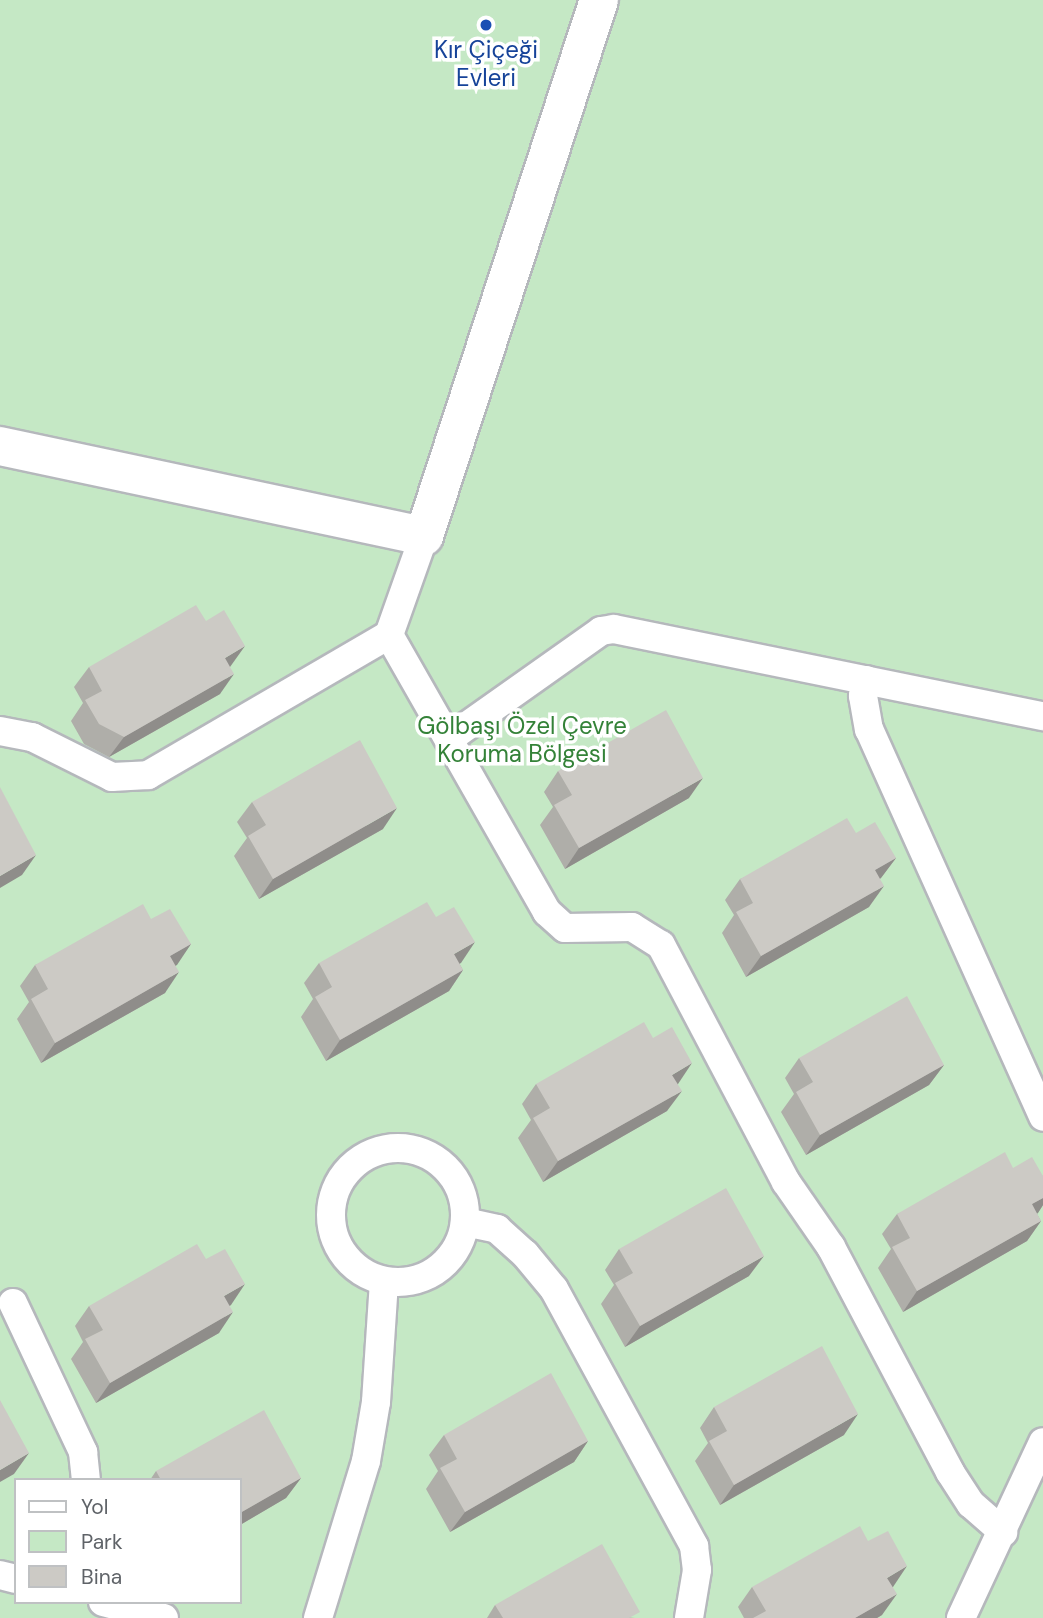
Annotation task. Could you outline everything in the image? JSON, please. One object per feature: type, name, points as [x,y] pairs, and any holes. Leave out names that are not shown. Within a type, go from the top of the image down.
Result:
[{"type":"street","points":[[0,446],[424,536],[599,0]]},
{"type":"lane","points":[[0,731],[32,737],[113,777],[148,775],[389,635],[424,536]]},
{"type":"lane","points":[[450,738],[601,631],[614,629],[1043,716]]},
{"type":"lane","points":[[389,635],[547,912],[565,928],[632,927],[661,944],[786,1182],[831,1247],[950,1472],[971,1504],[1003,1532]]},
{"type":"lane","points":[[866,680],[863,696],[870,729],[1043,1118]]},
{"type":"lane","points":[[397,1147],[425,1153],[447,1169],[462,1194],[465,1222],[456,1249],[437,1270],[412,1281],[384,1281],[358,1270],[339,1249],[331,1223],[333,1194],[346,1170],[370,1153],[397,1147]]},
{"type":"lane","points":[[465,1222],[496,1229],[554,1289],[694,1546],[697,1570],[689,1618]]},
{"type":"lane","points":[[318,1618],[366,1461],[376,1402],[384,1281]]},
{"type":"lane","points":[[13,1303],[83,1452],[86,1478]]},
{"type":"lane","points":[[961,1618],[1043,1442]]},
{"type":"lane","points":[[111,1604],[164,1618]]},
{"type":"green space","name":"Gölbaşı Özel Çevre Koruma Bölgesi","points":[[0,0],[1043,0],[1043,1618],[0,1618]]},
{"type":"building","points":[[196,605],[206,621],[224,610],[245,646],[225,658],[234,674],[124,737],[99,724],[85,700],[102,691],[89,667]]},
{"type":"building","points":[[666,710],[703,778],[579,848],[554,805],[572,795],[558,771]]},
{"type":"building","points":[[360,740],[397,808],[273,879],[248,836],[266,825],[252,802]]},
{"type":"building","points":[[0,787],[36,855],[0,876]]},
{"type":"building","points":[[847,818],[856,833],[875,822],[896,858],[875,870],[884,886],[761,956],[736,912],[753,903],[740,879]]},
{"type":"building","points":[[427,902],[436,917],[454,907],[475,942],[454,954],[463,970],[340,1040],[315,997],[332,987],[319,963]]},
{"type":"building","points":[[143,904],[151,919],[170,909],[191,944],[170,956],[179,972],[55,1043],[31,999],[48,989],[35,965]]},
{"type":"building","points":[[907,996],[944,1065],[820,1135],[796,1092],[813,1082],[799,1058]]},
{"type":"building","points":[[644,1022],[653,1038],[672,1027],[692,1063],[672,1075],[682,1091],[558,1161],[533,1118],[550,1108],[536,1084]]},
{"type":"building","points":[[1005,1152],[1013,1168],[1032,1157],[1043,1176],[1043,1198],[1032,1204],[1041,1221],[917,1291],[892,1247],[910,1238],[897,1214]]},
{"type":"building","points":[[726,1188],[764,1256],[640,1326],[615,1283],[633,1273],[619,1249]]},
{"type":"building","points":[[197,1244],[206,1259],[225,1249],[245,1284],[224,1296],[233,1312],[110,1383],[85,1339],[103,1330],[89,1306]]},
{"type":"building","points":[[822,1346],[858,1414],[734,1485],[709,1441],[727,1431],[714,1407]]},
{"type":"building","points":[[551,1373],[588,1441],[465,1512],[440,1468],[457,1459],[444,1435]]},
{"type":"building","points":[[0,1400],[29,1453],[0,1470]]},
{"type":"building","points":[[264,1410],[301,1478],[242,1512],[242,1478],[160,1478],[156,1471]]},
{"type":"building","points":[[860,1526],[868,1541],[888,1531],[907,1566],[887,1578],[897,1594],[855,1618],[753,1618],[766,1611],[752,1587]]},
{"type":"building","points":[[602,1544],[640,1612],[629,1618],[503,1618],[495,1605]]},
{"type":"place","name":"Kır Çiçeği Evleri","points":[[486,25]]}]
